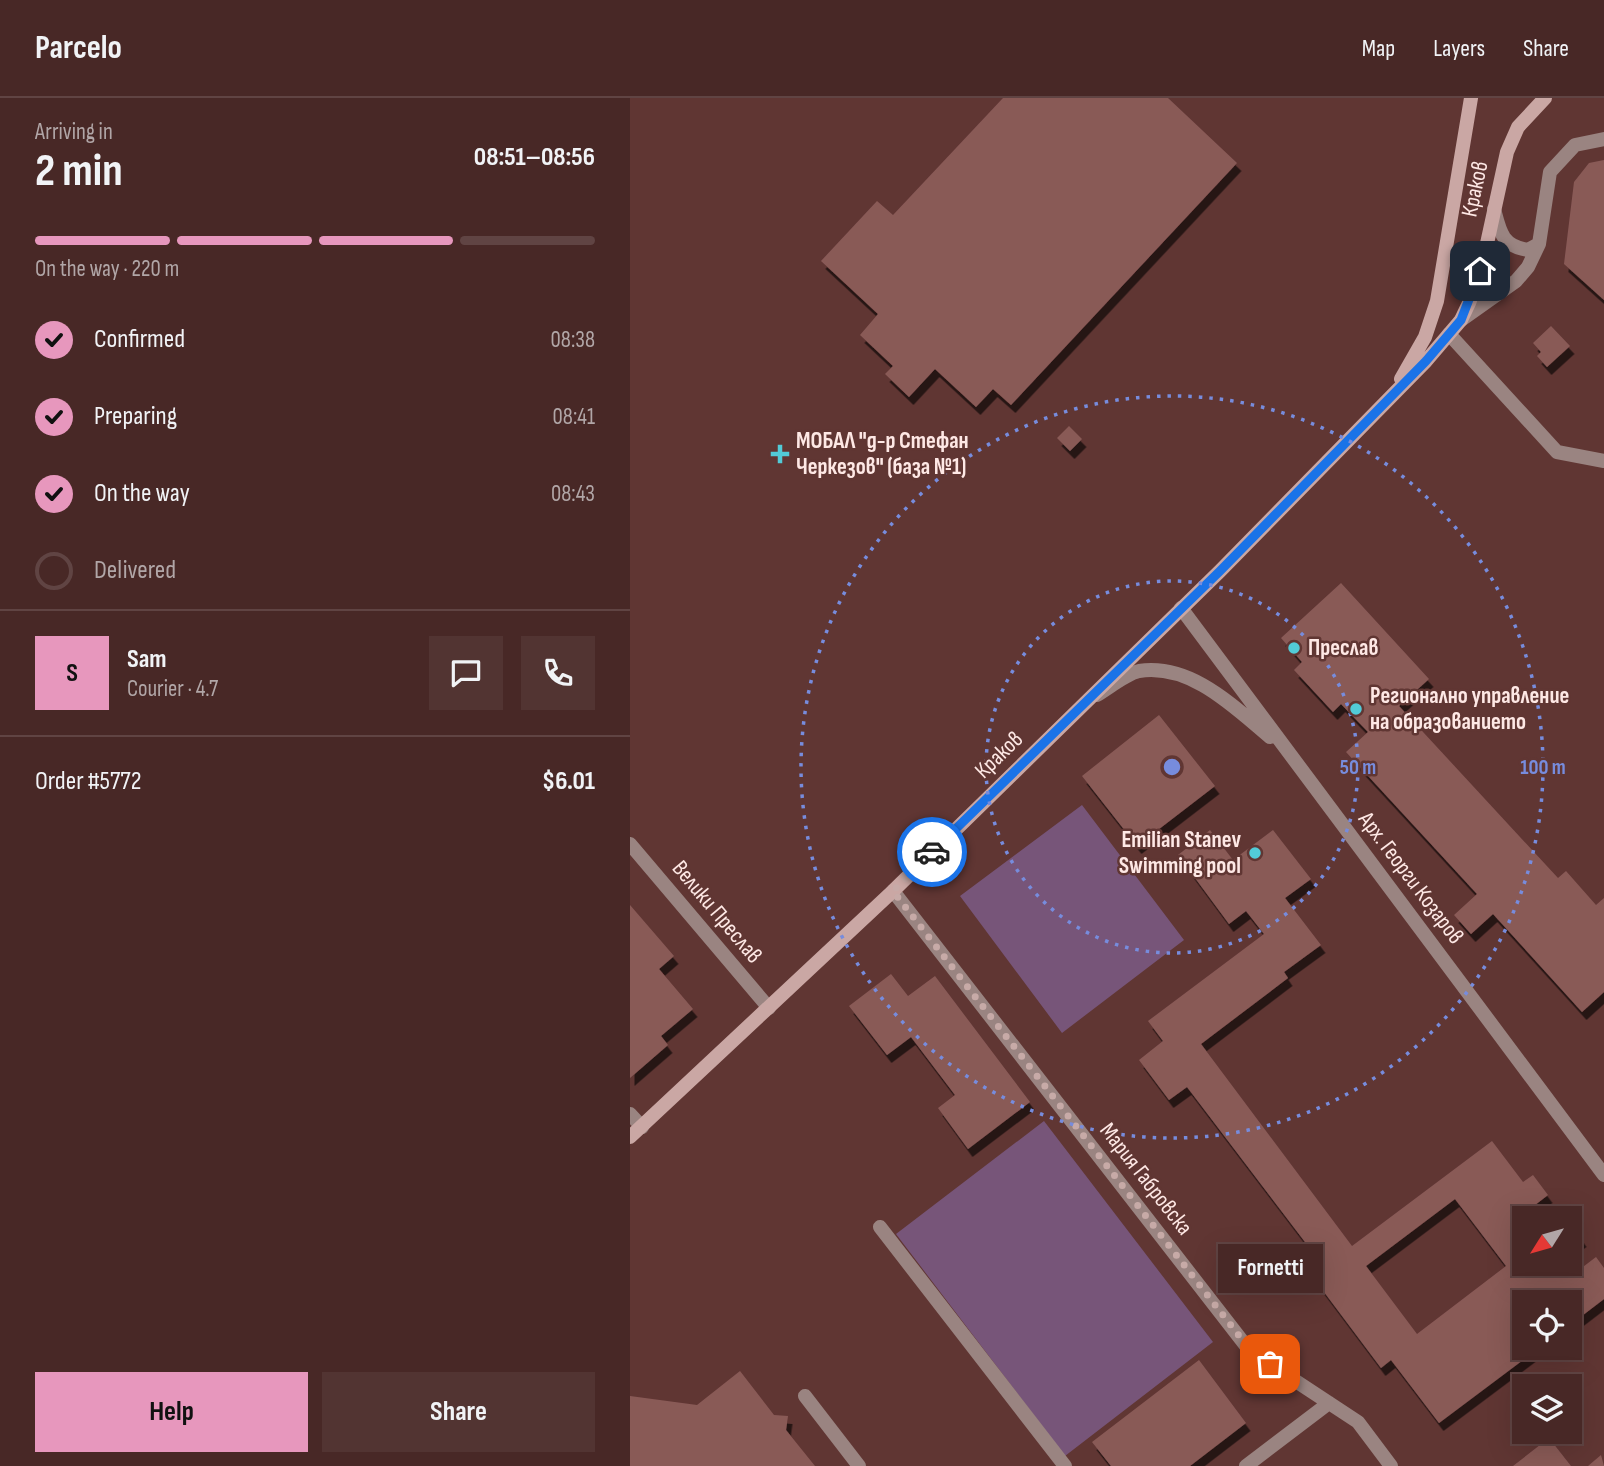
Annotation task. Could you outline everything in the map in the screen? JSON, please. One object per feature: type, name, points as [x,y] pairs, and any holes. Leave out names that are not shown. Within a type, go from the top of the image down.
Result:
[{"type":"main road","name":"Краков","points":[[1391,397],[1425,337],[1437,301],[1471,98]]},
{"type":"main road","name":"Краков","points":[[630,1137],[893,891],[1088,700],[1391,397],[1449,334],[1461,320],[1480,271],[1507,152],[1518,127],[1545,98]]},
{"type":"street","points":[[1461,320],[1516,281],[1528,267],[1539,244],[1549,172],[1574,145],[1604,139]]},
{"type":"street","points":[[1493,207],[1502,238],[1509,244],[1528,250],[1539,244]]},
{"type":"street","points":[[1449,334],[1557,452],[1604,461]]},
{"type":"street","name":"Арх. Георги Козаров","points":[[1181,608],[1604,1175]]},
{"type":"street","points":[[1088,700],[1137,671],[1159,671],[1194,680],[1224,698],[1290,754]]},
{"type":"street","name":"Велики Преслав","points":[[630,844],[769,1008]]},
{"type":"street","name":"Мария Габровска","points":[[893,891],[1251,1351],[1358,1422],[1391,1466]]},
{"type":"street","points":[[630,1114],[642,1127]]},
{"type":"street","points":[[880,1227],[1065,1466]]},
{"type":"street","points":[[805,1396],[859,1466]]},
{"type":"street","points":[[1246,1466],[1329,1403]]},
{"type":"shaded area","points":[[1082,805],[1184,940],[1062,1033],[960,896]]},
{"type":"shaded area","points":[[1044,1121],[1213,1342],[1065,1456],[896,1234]]},
{"type":"building","points":[[1003,98],[1168,98],[1237,163],[1011,405],[993,389],[976,407],[935,369],[909,397],[885,374],[893,366],[860,335],[878,314],[821,261],[877,201],[893,215]]},
{"type":"building","points":[[1604,160],[1604,300],[1564,264],[1574,182],[1589,163]]},
{"type":"building","points":[[1551,326],[1570,346],[1547,367],[1537,356],[1541,352],[1533,343]]},
{"type":"building","points":[[1069,426],[1082,439],[1070,451],[1057,438]]},
{"type":"building","points":[[1341,583],[1429,679],[1399,706],[1558,878],[1566,871],[1596,905],[1604,898],[1604,992],[1582,1012],[1493,914],[1471,934],[1454,915],[1477,894],[1346,752],[1368,732],[1341,704],[1333,712],[1294,670],[1302,662],[1281,638]]},
{"type":"building","points":[[1159,715],[1215,786],[1137,846],[1082,776]]},
{"type":"building","points":[[1210,830],[1233,860],[1273,830],[1311,879],[1285,898],[1321,945],[1284,972],[1288,978],[1201,1044],[1352,1246],[1492,1141],[1523,1182],[1533,1175],[1548,1195],[1534,1206],[1512,1206],[1512,1276],[1582,1276],[1582,1268],[1596,1257],[1604,1268],[1604,1299],[1582,1316],[1582,1290],[1512,1290],[1512,1360],[1523,1360],[1439,1423],[1391,1360],[1381,1368],[1312,1276],[1324,1267],[1187,1087],[1169,1100],[1139,1060],[1163,1041],[1148,1021],[1264,934],[1246,911],[1229,924],[1178,855]],"holes":[[[1455,1199],[1506,1266],[1417,1334],[1366,1266]]]},
{"type":"building","points":[[630,905],[674,956],[659,969],[693,1009],[661,1036],[668,1045],[630,1078]]},
{"type":"building","points":[[891,974],[908,996],[935,976],[1030,1102],[968,1149],[938,1108],[955,1095],[911,1037],[887,1055],[849,1006]]},
{"type":"building","points":[[1199,1360],[1246,1423],[1190,1466],[1111,1466],[1092,1442]]},
{"type":"building","points":[[740,1371],[774,1415],[788,1416],[786,1430],[815,1466],[630,1466],[630,1396],[697,1405]]},
{"type":"building","points":[[1541,1444],[1554,1444],[1571,1466],[1513,1466]]},
{"type":"building","points":[[1601,1455],[1604,1466],[1588,1466]]},
{"type":"way so far","points":[[932,852],[893,891],[1251,1351],[1270,1364]]},
{"type":"place","name":"МОБАЛ \"д-р Стефан Черкезов\" (база №1)","points":[[780,454]]},
{"type":"place","name":"Преслав","points":[[1294,648]]},
{"type":"place","name":"Регионално управление на образованието","points":[[1356,709]]},
{"type":"place","name":"Emilian Stanev Swimming pool","points":[[1255,853]]},
{"type":"place","name":"Fornetti","points":[[1270,1364]]},
{"type":"route","points":[[932,852],[1220,571],[1426,361],[1461,320],[1480,271]]}]
